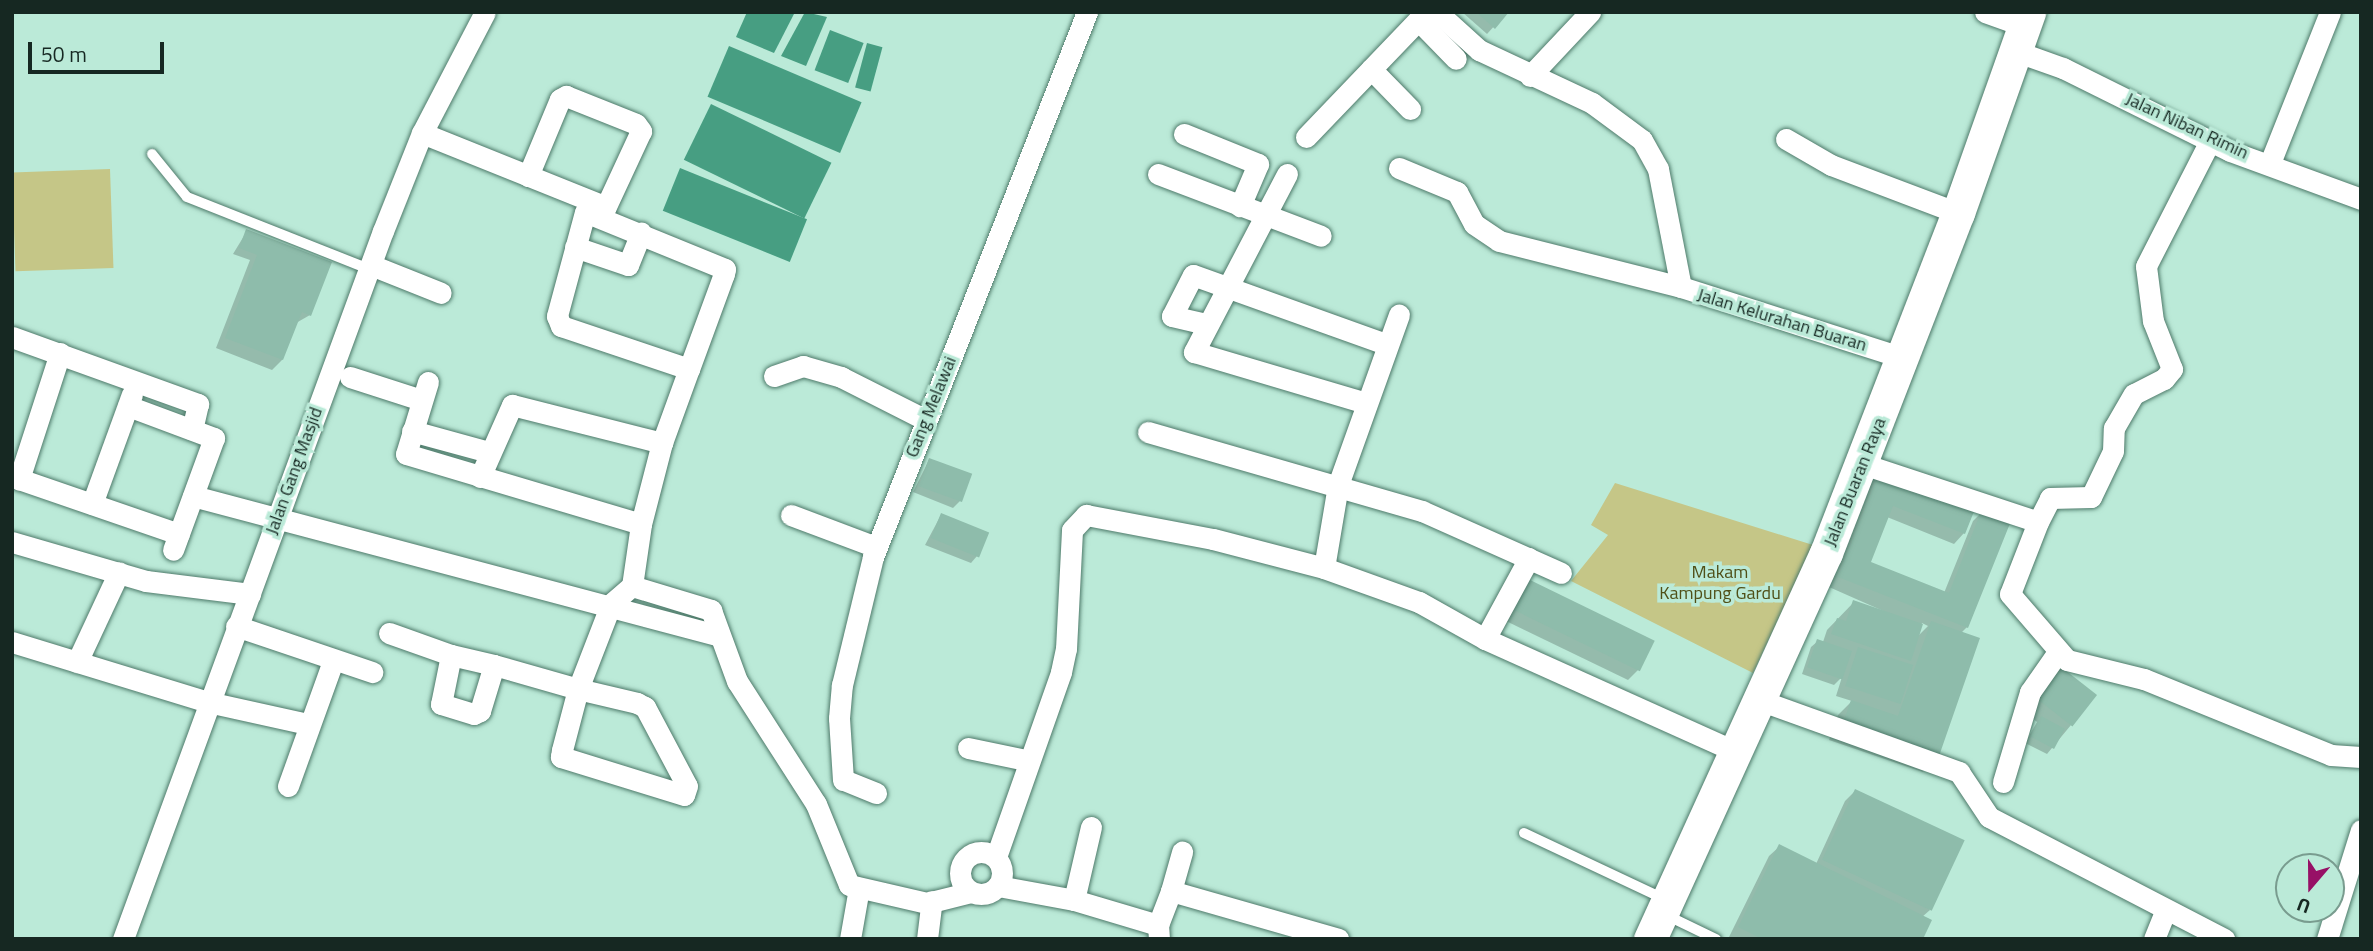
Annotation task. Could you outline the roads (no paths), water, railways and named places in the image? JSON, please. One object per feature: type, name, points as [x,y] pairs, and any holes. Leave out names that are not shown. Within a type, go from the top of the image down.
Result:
[{"type":"main road","name":"Jalan Buaran Raya","points":[[1660,917],[1863,464],[1958,213],[2023,30]]},
{"type":"street","name":"Jalan Gang Masjid","points":[[123,939],[236,626],[422,133],[485,12]]},
{"type":"street","name":"Gang Melawai","points":[[876,793],[843,780],[839,718],[842,685],[876,547],[1087,12]]},
{"type":"street","points":[[1530,76],[1590,12]]},
{"type":"street","name":"Jalan Niban Rimin","points":[[1985,12],[2023,30],[2063,68],[2210,141],[2361,199]]},
{"type":"street","points":[[2270,163],[2330,12]]},
{"type":"street","points":[[1306,137],[1427,15],[1456,60]]},
{"type":"street","name":"Jalan Kelurahan Buaran","points":[[1427,15],[1479,50],[1592,103],[1618,120],[1654,156],[1681,287],[1903,358]]},
{"type":"street","points":[[1371,69],[1410,108]]},
{"type":"street","points":[[528,176],[560,99],[575,96],[640,129],[603,212]]},
{"type":"street","points":[[389,633],[451,655],[494,665],[578,689],[645,706],[687,786],[684,795],[561,757],[578,689],[611,604],[632,586],[641,524],[662,443],[725,270],[641,233],[528,176],[422,133]]},
{"type":"street","points":[[1184,134],[1258,164],[1240,206]]},
{"type":"street","points":[[1786,139],[1832,165],[1958,213]]},
{"type":"street","points":[[2210,141],[2147,266],[2153,321],[2172,369],[2164,379],[2134,394],[2114,428],[2113,451],[2091,497],[2050,498],[2010,594],[2058,652],[2078,665],[2144,679],[2332,755],[2361,757]]},
{"type":"street","points":[[1399,168],[1457,192],[1474,224],[1499,241],[1681,287]]},
{"type":"street","points":[[1158,174],[1321,236]]},
{"type":"street","points":[[1287,174],[1194,346],[1197,355],[1366,403]]},
{"type":"street","points":[[603,212],[583,214],[557,316],[561,326],[689,369]]},
{"type":"street","points":[[575,247],[628,265],[641,233]]},
{"type":"street","points":[[370,267],[441,293]]},
{"type":"street","points":[[1206,324],[1172,316],[1192,275],[1386,344]]},
{"type":"street","points":[[1324,568],[1338,485],[1386,344],[1399,316]]},
{"type":"street","points":[[12,337],[137,380],[199,405],[192,429]]},
{"type":"street","points":[[60,353],[19,479],[93,504],[176,542],[214,438],[128,406]]},
{"type":"street","points":[[774,376],[803,366],[841,377],[926,420]]},
{"type":"street","points":[[351,377],[425,391],[406,454],[641,524]]},
{"type":"street","points":[[93,504],[137,380]]},
{"type":"street","points":[[480,477],[509,409],[520,404],[662,443]]},
{"type":"street","points":[[412,431],[489,452]]},
{"type":"street","points":[[1148,432],[1338,485],[1445,520],[1561,573]]},
{"type":"street","points":[[1863,464],[2038,522]]},
{"type":"street","points":[[193,496],[611,604],[720,636]]},
{"type":"street","points":[[791,515],[876,547]]},
{"type":"street","points":[[632,586],[708,607],[743,693],[816,804],[849,885],[932,901],[971,892],[986,894],[998,886],[1003,873],[996,857],[1026,760],[1066,649],[1072,530],[1079,519],[1086,515],[1128,520],[1324,568],[1442,612],[1485,639],[1736,752]]},
{"type":"street","points":[[12,542],[169,585],[250,594]]},
{"type":"street","points":[[1485,639],[1529,558]]},
{"type":"street","points":[[77,662],[119,572]]},
{"type":"street","points":[[236,626],[372,672]]},
{"type":"street","points":[[12,642],[208,702],[308,724]]},
{"type":"street","points":[[2003,782],[2030,692],[2058,652]]},
{"type":"street","points":[[451,655],[440,704],[474,714],[480,711],[494,665]]},
{"type":"street","points":[[288,786],[308,724],[333,661]]},
{"type":"street","points":[[1759,700],[1959,772],[1989,817],[2224,939]]},
{"type":"street","points":[[968,748],[1026,760]]},
{"type":"street","points":[[1074,900],[1091,827]]},
{"type":"street","points":[[2327,939],[2361,830]]},
{"type":"street","points":[[971,892],[960,874],[964,860],[977,852],[996,857]]},
{"type":"street","points":[[998,886],[1074,900],[1159,932],[1182,852]]},
{"type":"street","points":[[850,939],[859,888]]},
{"type":"street","points":[[1171,891],[1315,937],[1338,939]]},
{"type":"street","points":[[927,939],[932,901]]},
{"type":"street","points":[[2154,939],[2166,910]]},
{"type":"lane","points":[[152,154],[187,197],[370,267]]},
{"type":"lane","points":[[1524,832],[1660,917],[1716,939]]},
{"type":"park label","name":"Makam Kampung Gardu","points":[[1720,583]]}]
